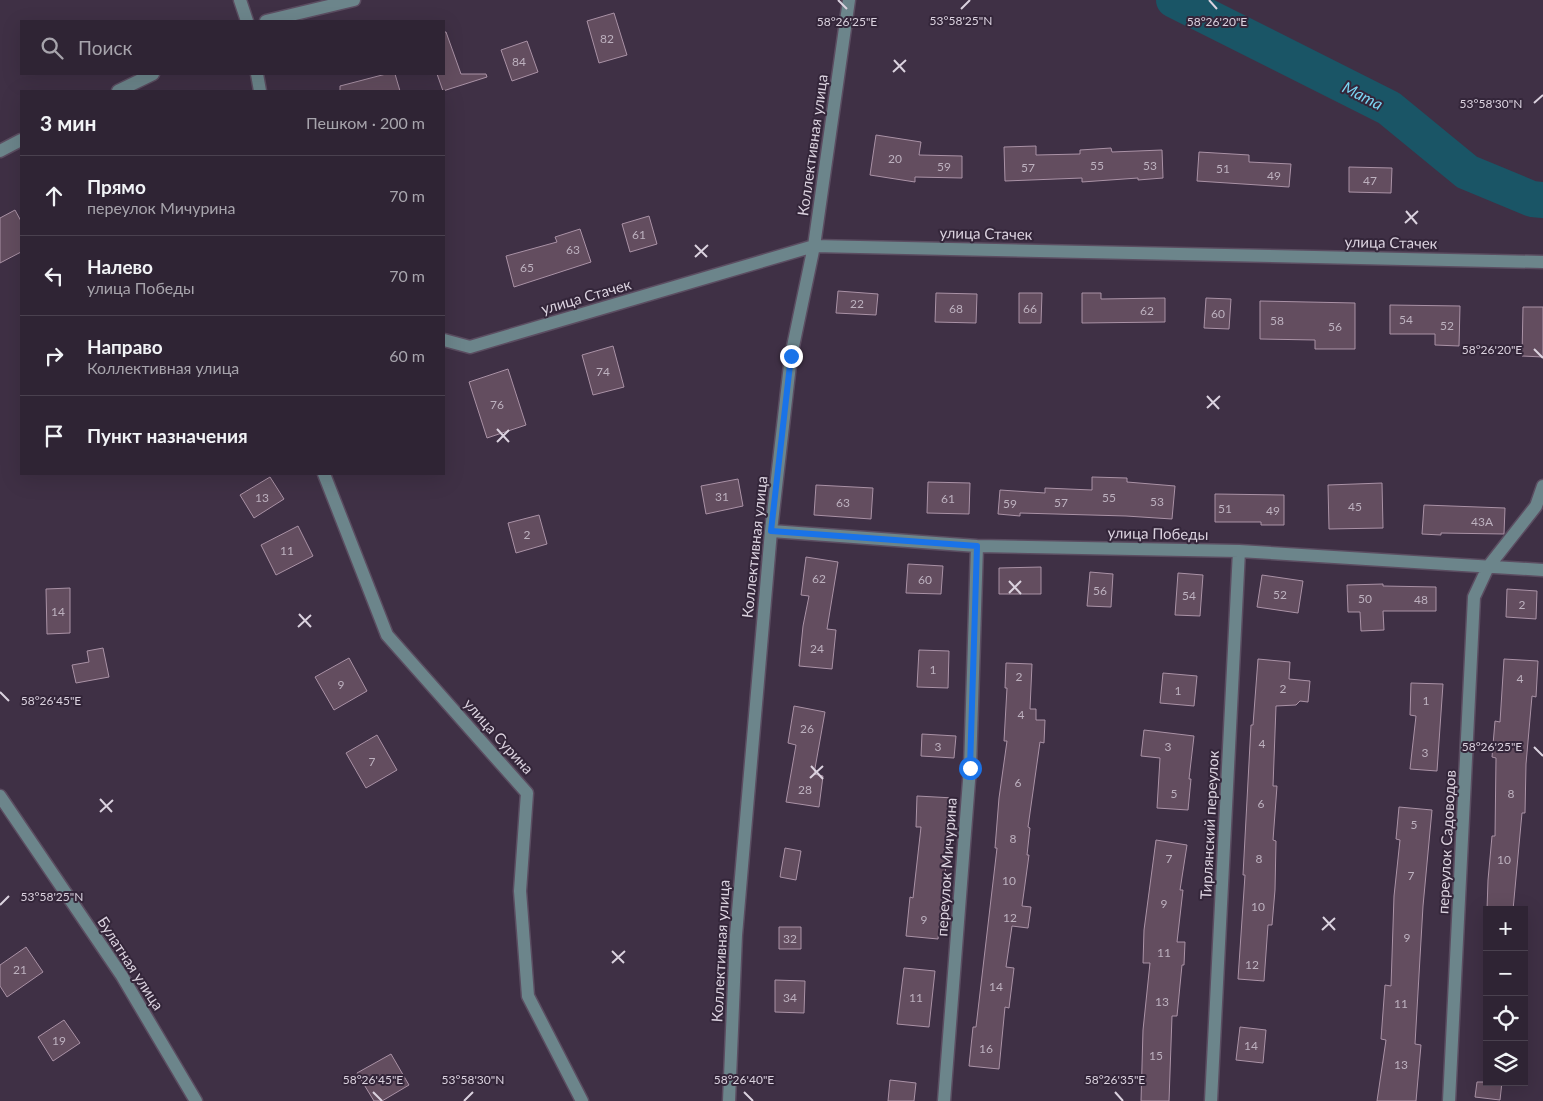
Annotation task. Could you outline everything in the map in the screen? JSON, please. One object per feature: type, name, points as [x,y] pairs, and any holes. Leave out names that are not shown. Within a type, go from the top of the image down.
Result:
[{"type":"street","points":[[240,0],[247,20]]},
{"type":"street","points":[[270,20],[354,0]]},
{"type":"street","name":"Коллективная улица","points":[[729,1101],[736,935],[771,531],[791,356],[814,246],[849,0]]},
{"type":"street","points":[[120,90],[151,75]]},
{"type":"street","points":[[257,75],[260,90]]},
{"type":"street","points":[[0,151],[20,141]]},
{"type":"street","name":"улица Стачек","points":[[445,340],[470,347],[814,246],[1543,262]]},
{"type":"street","name":"улица Сурина","points":[[324,475],[387,635],[527,793],[520,891],[528,996],[582,1101]]},
{"type":"street","name":"переулок Садоводов","points":[[1449,1101],[1474,597],[1488,567],[1536,506],[1543,486]]},
{"type":"street","name":"улица Победы","points":[[771,531],[977,546],[1239,551],[1543,570]]},
{"type":"street","name":"переулок Мичурина","points":[[944,1101],[970,768],[977,546]]},
{"type":"street","name":"Тирлянский переулок","points":[[1211,1101],[1239,551]]},
{"type":"street","name":"Булатная улица","points":[[0,796],[122,976],[196,1101]]},
{"type":"building","points":[[614,13],[627,55],[599,63],[587,21]]},
{"type":"building","points":[[446,32],[461,74],[486,74],[487,77],[443,90],[437,75],[445,75]]},
{"type":"building","points":[[527,41],[538,72],[512,81],[501,50]]},
{"type":"building","points":[[382,75],[395,75],[400,90],[340,90],[340,86]]},
{"type":"building","points":[[876,135],[921,142],[919,155],[962,156],[962,178],[915,177],[915,182],[870,175]]},
{"type":"building","points":[[1036,146],[1036,155],[1080,154],[1080,150],[1111,148],[1112,152],[1162,150],[1163,178],[1082,182],[1082,178],[1005,181],[1004,147]]},
{"type":"building","points":[[1199,152],[1249,155],[1249,162],[1291,164],[1289,187],[1197,181]]},
{"type":"building","points":[[1349,167],[1392,168],[1391,193],[1349,192]]},
{"type":"building","points":[[15,210],[20,219],[20,253],[0,263],[0,218]]},
{"type":"building","points":[[649,216],[657,244],[630,252],[622,224]]},
{"type":"building","points":[[580,229],[591,262],[514,287],[506,256],[557,242],[555,237]]},
{"type":"building","points":[[838,291],[878,294],[876,315],[836,313]]},
{"type":"building","points":[[936,293],[977,294],[976,323],[935,322]]},
{"type":"building","points":[[1019,293],[1042,293],[1041,323],[1019,323]]},
{"type":"building","points":[[1082,293],[1101,293],[1101,299],[1165,298],[1165,322],[1082,323]]},
{"type":"building","points":[[1206,298],[1231,299],[1229,329],[1204,328]]},
{"type":"building","points":[[1260,301],[1355,303],[1355,349],[1315,349],[1315,340],[1260,339]]},
{"type":"building","points":[[1390,305],[1460,306],[1459,346],[1435,345],[1435,334],[1390,334]]},
{"type":"building","points":[[1523,307],[1543,307],[1543,357],[1522,356]]},
{"type":"building","points":[[613,346],[624,387],[593,395],[582,355]]},
{"type":"building","points":[[508,369],[526,425],[487,438],[469,382]]},
{"type":"building","points":[[270,477],[284,499],[254,518],[240,495]]},
{"type":"building","points":[[1092,477],[1127,478],[1127,482],[1175,486],[1172,519],[1126,516],[1020,513],[1020,516],[998,514],[1000,490],[1045,493],[1045,488],[1092,490]]},
{"type":"building","points":[[738,479],[743,506],[706,514],[701,486]]},
{"type":"building","points":[[928,482],[970,483],[969,514],[927,513]]},
{"type":"building","points":[[1382,483],[1383,528],[1329,529],[1328,485]]},
{"type":"building","points":[[816,485],[873,488],[871,519],[814,515]]},
{"type":"building","points":[[1215,494],[1284,495],[1284,525],[1261,525],[1261,522],[1215,522]]},
{"type":"building","points":[[1424,505],[1505,508],[1504,534],[1422,534]]},
{"type":"building","points":[[539,515],[547,544],[516,553],[508,523]]},
{"type":"building","points":[[298,526],[313,556],[276,575],[261,545]]},
{"type":"building","points":[[806,557],[838,562],[827,629],[836,630],[832,669],[799,666],[803,626],[809,596],[801,595]]},
{"type":"building","points":[[908,564],[943,566],[941,594],[906,593]]},
{"type":"building","points":[[1041,567],[1041,594],[999,594],[999,568]]},
{"type":"building","points":[[1090,572],[1113,574],[1111,607],[1087,606]]},
{"type":"building","points":[[1178,573],[1203,575],[1200,616],[1175,615]]},
{"type":"building","points":[[1262,575],[1303,581],[1298,613],[1257,607]]},
{"type":"building","points":[[1383,584],[1383,586],[1436,587],[1436,611],[1383,611],[1384,630],[1361,631],[1360,612],[1348,612],[1347,585]]},
{"type":"building","points":[[70,588],[70,633],[47,634],[46,589]]},
{"type":"building","points":[[1507,589],[1537,591],[1536,619],[1506,617]]},
{"type":"building","points":[[103,648],[109,677],[76,683],[72,665],[89,662],[87,651]]},
{"type":"building","points":[[919,650],[949,651],[948,688],[917,687]]},
{"type":"building","points":[[349,658],[367,691],[334,710],[315,677]]},
{"type":"building","points":[[1258,659],[1290,662],[1289,679],[1310,681],[1308,702],[1300,701],[1296,705],[1276,706],[1273,786],[1277,786],[1273,840],[1276,841],[1275,890],[1272,925],[1268,925],[1264,981],[1238,979],[1245,875],[1243,875],[1251,725],[1253,725]]},
{"type":"building","points":[[1504,659],[1538,661],[1536,697],[1532,696],[1526,764],[1525,813],[1522,813],[1513,906],[1487,906],[1492,836],[1495,836],[1496,758],[1492,757],[1495,721],[1500,722]]},
{"type":"building","points":[[1006,663],[1032,664],[1030,709],[1036,709],[1036,720],[1045,720],[1044,743],[1040,742],[1028,827],[1030,828],[1027,855],[1029,855],[1022,906],[1031,907],[1028,928],[1012,926],[1006,967],[1014,968],[1009,1008],[1005,1007],[999,1069],[969,1066],[973,1027],[976,1027],[997,848],[995,848],[999,798],[1007,741],[1004,741],[1007,688],[1005,688]]},
{"type":"building","points":[[1163,673],[1197,676],[1194,706],[1160,703]]},
{"type":"building","points":[[1411,683],[1443,684],[1437,771],[1410,769],[1416,716],[1410,715]]},
{"type":"building","points":[[794,706],[825,712],[814,774],[823,776],[819,807],[786,802],[796,745],[788,743]]},
{"type":"building","points":[[1144,730],[1194,736],[1189,779],[1191,779],[1188,810],[1157,808],[1160,758],[1141,756]]},
{"type":"building","points":[[922,734],[956,736],[954,758],[921,756]]},
{"type":"building","points":[[377,735],[397,770],[366,788],[346,753]]},
{"type":"building","points":[[917,796],[954,798],[952,829],[950,829],[938,939],[906,936],[910,897],[913,898],[921,827],[916,827]]},
{"type":"building","points":[[1399,807],[1432,810],[1423,906],[1415,1044],[1421,1045],[1416,1101],[1377,1101],[1386,1040],[1381,1039],[1385,985],[1391,986],[1394,896],[1400,840],[1396,839]]},
{"type":"building","points":[[1156,840],[1187,845],[1180,890],[1183,890],[1177,942],[1185,942],[1184,965],[1182,965],[1177,1016],[1172,1016],[1169,1101],[1141,1101],[1143,1030],[1150,963],[1143,963],[1144,930]]},
{"type":"building","points":[[785,848],[801,851],[796,880],[780,877]]},
{"type":"building","points":[[779,927],[801,927],[801,949],[779,949]]},
{"type":"building","points":[[26,947],[43,972],[7,997],[0,986],[0,965]]},
{"type":"building","points":[[904,968],[935,971],[929,1027],[897,1024]]},
{"type":"building","points":[[775,980],[805,981],[804,1013],[775,1012]]},
{"type":"building","points":[[64,1020],[80,1043],[53,1061],[38,1037]]},
{"type":"building","points":[[1240,1027],[1266,1030],[1263,1063],[1236,1060]]},
{"type":"building","points":[[391,1054],[409,1085],[382,1101],[374,1101],[357,1073]]},
{"type":"building","points":[[890,1080],[916,1083],[914,1101],[888,1101]]},
{"type":"building","points":[[1477,1082],[1483,1082],[1483,1086],[1502,1086],[1500,1100],[1475,1097]]},
{"type":"waterway","name":"Мата","points":[[1174,0],[1389,108],[1467,172],[1532,199],[1543,200]]},
{"type":"route","points":[[791,356],[771,531],[977,546],[970,768]]}]
